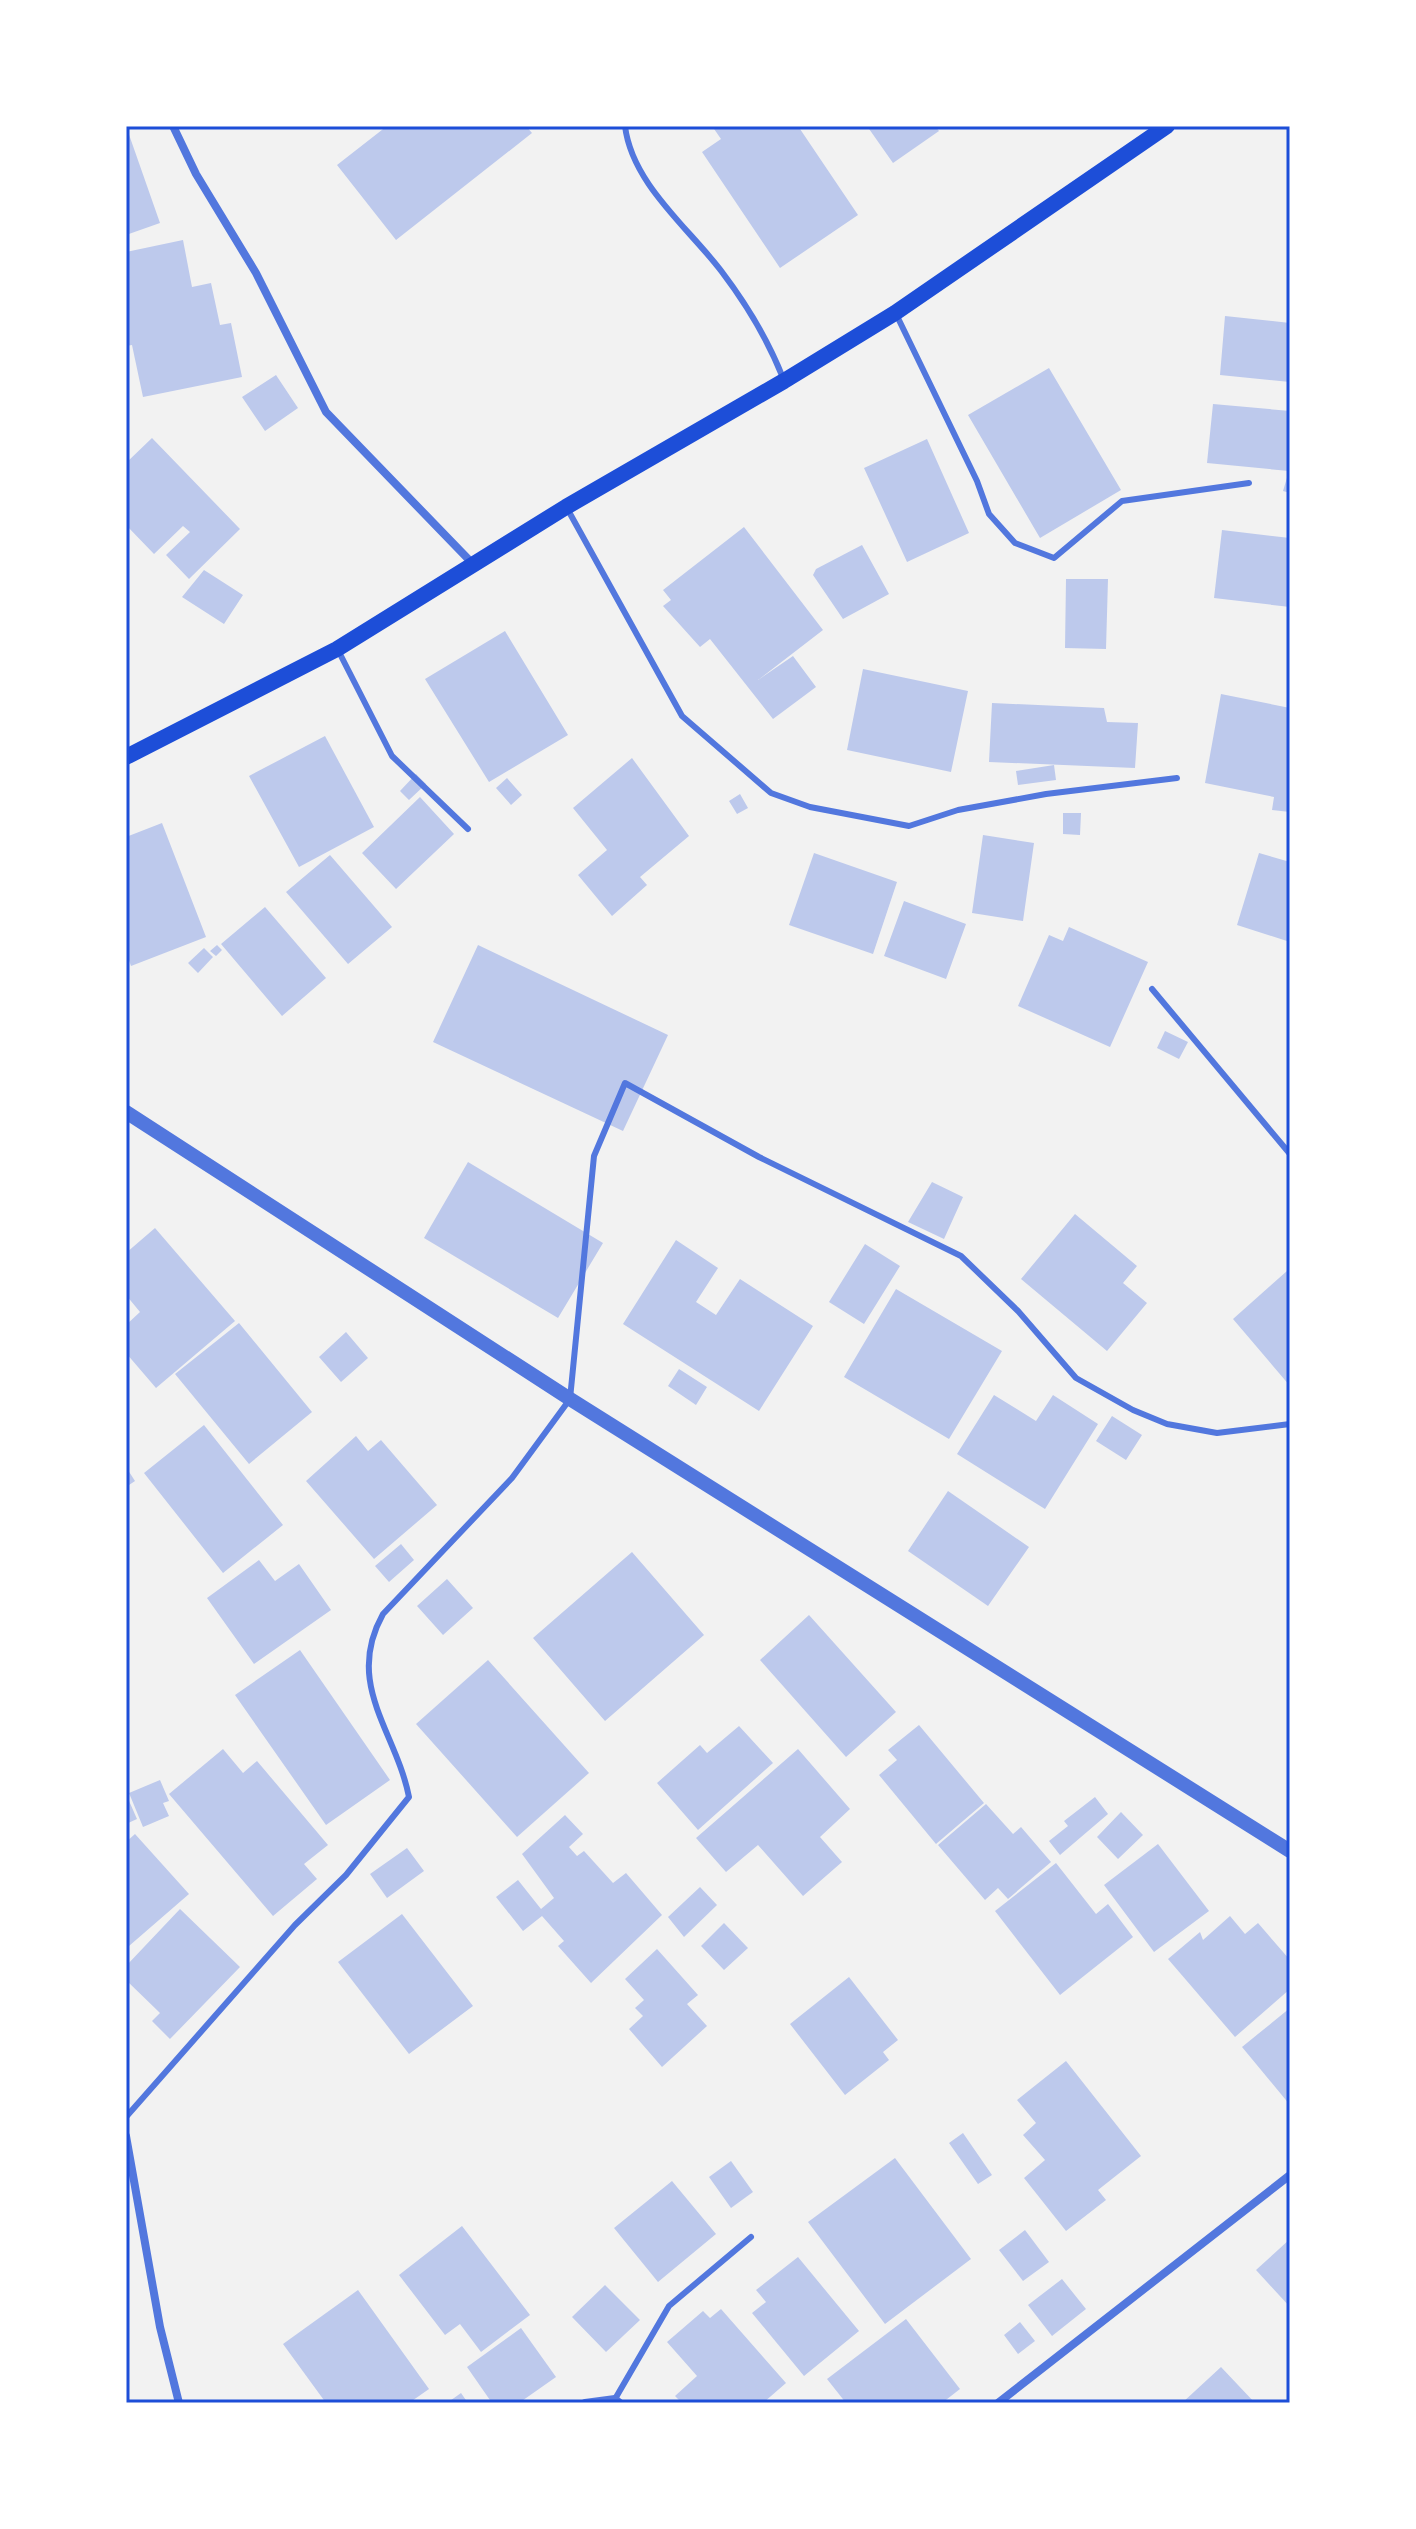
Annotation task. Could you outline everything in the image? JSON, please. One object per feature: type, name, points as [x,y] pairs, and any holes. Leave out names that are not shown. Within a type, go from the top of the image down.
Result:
[{"type":"main road","points":[[126,757],[337,649],[566,507],[784,381],[895,313],[1167,126]]},
{"type":"street","points":[[173,126],[196,174],[256,273],[326,412],[475,565]]},
{"type":"street","points":[[126,1112],[570,1399],[1290,1851]]},
{"type":"street","points":[[126,2136],[160,2327],[179,2403]]},
{"type":"street","points":[[998,2403],[1183,2262],[1290,2175]]},
{"type":"street","points":[[585,2403],[618,2401]]},
{"type":"lane","points":[[625,126],[646,180],[723,273],[768,342],[784,381]]},
{"type":"lane","points":[[895,313],[977,481],[989,514],[1015,543],[1054,558],[1122,501],[1249,483]]},
{"type":"lane","points":[[566,507],[604,570],[682,716],[771,793],[810,807],[909,826],[958,810],[1046,794],[1177,778]]},
{"type":"lane","points":[[337,649],[392,756],[468,829]]},
{"type":"lane","points":[[1152,989],[1290,1154]]},
{"type":"lane","points":[[126,2117],[295,1925],[346,1875],[409,1797],[404,1774],[382,1728],[368,1682],[370,1637],[383,1614],[512,1478],[570,1399],[594,1156],[625,1083],[759,1157],[961,1256],[1018,1311],[1076,1378],[1133,1410],[1167,1424],[1217,1433],[1290,1424]]},
{"type":"lane","points":[[618,2401],[631,2366],[669,2306],[751,2237]]},
{"type":"building","points":[[126,126],[160,223],[126,235]]},
{"type":"building","points":[[387,126],[526,126],[532,133],[396,240],[337,165]]},
{"type":"building","points":[[712,126],[798,126],[858,215],[780,268],[702,152],[721,139]]},
{"type":"building","points":[[867,126],[935,126],[939,131],[893,163]]},
{"type":"building","points":[[183,240],[192,287],[211,283],[220,325],[231,323],[242,377],[143,397],[132,345],[126,346],[126,252]]},
{"type":"building","points":[[1225,316],[1290,323],[1290,382],[1220,375]]},
{"type":"building","points":[[1049,368],[1121,490],[1040,538],[968,415]]},
{"type":"building","points":[[276,375],[298,408],[265,431],[242,397]]},
{"type":"building","points":[[1213,404],[1290,411],[1290,493],[1283,491],[1289,471],[1207,463]]},
{"type":"building","points":[[152,438],[240,529],[189,579],[166,555],[190,532],[183,526],[154,554],[126,525],[126,463]]},
{"type":"building","points":[[927,439],[969,533],[907,562],[864,468]]},
{"type":"building","points":[[744,527],[823,630],[758,680],[793,656],[816,687],[773,719],[710,639],[700,647],[663,606],[671,600],[663,590]]},
{"type":"building","points":[[1222,530],[1290,538],[1290,607],[1214,598]]},
{"type":"building","points":[[862,545],[889,594],[843,619],[813,575],[816,569]]},
{"type":"building","points":[[204,570],[243,595],[224,624],[182,597]]},
{"type":"building","points":[[1066,579],[1108,579],[1106,649],[1065,648]]},
{"type":"building","points":[[505,631],[568,735],[489,782],[425,679]]},
{"type":"building","points":[[863,669],[968,691],[951,772],[847,750]]},
{"type":"building","points":[[1221,694],[1290,708],[1290,812],[1272,810],[1274,797],[1205,783]]},
{"type":"building","points":[[992,703],[1104,708],[1107,722],[1138,723],[1135,768],[989,762]]},
{"type":"building","points":[[325,736],[374,827],[299,867],[249,776]]},
{"type":"building","points":[[632,758],[689,836],[640,877],[647,885],[612,916],[578,875],[607,850],[573,808]]},
{"type":"building","points":[[1054,765],[1056,780],[1018,785],[1016,771]]},
{"type":"building","points":[[416,774],[426,784],[409,800],[400,791]]},
{"type":"building","points":[[507,778],[522,795],[511,805],[496,788]]},
{"type":"building","points":[[740,794],[748,808],[737,814],[729,801]]},
{"type":"building","points":[[420,797],[454,834],[396,889],[362,853]]},
{"type":"building","points":[[1063,813],[1081,813],[1080,835],[1063,834]]},
{"type":"building","points":[[162,823],[206,937],[131,966],[126,952],[126,837]]},
{"type":"building","points":[[983,835],[1034,843],[1023,921],[972,913]]},
{"type":"building","points":[[814,853],[897,882],[873,954],[789,925]]},
{"type":"building","points":[[1259,853],[1290,862],[1290,942],[1237,925]]},
{"type":"building","points":[[330,855],[392,927],[348,964],[286,892]]},
{"type":"building","points":[[904,901],[966,924],[946,979],[884,956]]},
{"type":"building","points":[[265,907],[326,978],[282,1016],[221,944]]},
{"type":"building","points":[[1069,927],[1148,962],[1110,1047],[1018,1006],[1049,935],[1063,941]]},
{"type":"building","points":[[217,945],[222,950],[216,956],[210,951]]},
{"type":"building","points":[[478,945],[668,1035],[623,1131],[433,1042]]},
{"type":"building","points":[[204,948],[213,957],[198,973],[188,963]]},
{"type":"building","points":[[1165,1031],[1188,1042],[1179,1059],[1157,1048]]},
{"type":"building","points":[[468,1162],[603,1243],[558,1318],[424,1238]]},
{"type":"building","points":[[932,1182],[963,1197],[944,1239],[908,1222]]},
{"type":"building","points":[[1075,1214],[1137,1266],[1123,1283],[1147,1303],[1107,1351],[1021,1279]]},
{"type":"building","points":[[155,1228],[235,1321],[156,1388],[126,1353],[126,1325],[140,1312],[126,1295],[126,1253]]},
{"type":"building","points":[[676,1240],[718,1268],[696,1302],[716,1315],[740,1279],[813,1326],[759,1411],[623,1324]]},
{"type":"building","points":[[865,1244],[900,1266],[864,1324],[829,1302]]},
{"type":"building","points":[[1287,1271],[1290,1274],[1290,1386],[1233,1319]]},
{"type":"building","points":[[896,1289],[1002,1351],[949,1439],[844,1377]]},
{"type":"building","points":[[239,1323],[312,1412],[249,1464],[175,1374]]},
{"type":"building","points":[[346,1332],[368,1358],[341,1382],[319,1357]]},
{"type":"building","points":[[679,1369],[707,1387],[696,1405],[668,1386]]},
{"type":"building","points":[[994,1395],[1036,1421],[1053,1395],[1098,1424],[1045,1509],[957,1454]]},
{"type":"building","points":[[1112,1416],[1142,1435],[1126,1460],[1096,1441]]},
{"type":"building","points":[[204,1425],[283,1525],[223,1573],[144,1473]]},
{"type":"building","points":[[356,1436],[368,1451],[381,1440],[437,1505],[374,1559],[306,1481]]},
{"type":"building","points":[[126,1467],[135,1481],[126,1487]]},
{"type":"building","points":[[948,1491],[1029,1547],[988,1606],[908,1551]]},
{"type":"building","points":[[401,1544],[414,1560],[389,1582],[375,1566]]},
{"type":"building","points":[[632,1552],[704,1635],[605,1721],[533,1638]]},
{"type":"building","points":[[259,1560],[275,1581],[299,1564],[331,1610],[254,1664],[207,1598]]},
{"type":"building","points":[[447,1579],[473,1608],[443,1635],[417,1606]]},
{"type":"building","points":[[809,1615],[896,1712],[846,1757],[760,1660]]},
{"type":"building","points":[[300,1650],[390,1780],[326,1825],[235,1695]]},
{"type":"building","points":[[488,1660],[589,1773],[517,1837],[416,1724]]},
{"type":"building","points":[[919,1725],[984,1803],[936,1844],[879,1775],[897,1760],[888,1750]]},
{"type":"building","points":[[739,1726],[773,1763],[698,1830],[657,1783],[700,1745],[707,1753]]},
{"type":"building","points":[[223,1749],[243,1773],[257,1761],[328,1845],[304,1864],[317,1879],[273,1916],[169,1794]]},
{"type":"building","points":[[798,1749],[850,1809],[820,1837],[842,1862],[803,1896],[758,1845],[726,1872],[696,1838]]},
{"type":"building","points":[[160,1780],[169,1801],[163,1803],[169,1816],[143,1827],[129,1793]]},
{"type":"building","points":[[126,1794],[137,1819],[126,1824]]},
{"type":"building","points":[[1095,1797],[1108,1814],[1060,1855],[1049,1841],[1068,1826],[1064,1821]]},
{"type":"building","points":[[986,1804],[1013,1834],[1021,1827],[1051,1862],[1008,1899],[998,1888],[985,1900],[938,1845]]},
{"type":"building","points":[[1121,1812],[1143,1835],[1118,1859],[1097,1837]]},
{"type":"building","points":[[565,1815],[583,1834],[569,1847],[577,1856],[584,1851],[613,1883],[626,1873],[662,1915],[591,1983],[558,1946],[564,1941],[542,1916],[523,1931],[496,1897],[518,1880],[541,1909],[554,1898],[522,1854]]},
{"type":"building","points":[[135,1834],[189,1894],[129,1946],[126,1842]]},
{"type":"building","points":[[1158,1844],[1209,1911],[1154,1952],[1104,1885]]},
{"type":"building","points":[[407,1848],[424,1871],[387,1898],[370,1874]]},
{"type":"building","points":[[1056,1863],[1096,1914],[1108,1904],[1133,1937],[1060,1995],[995,1911]]},
{"type":"building","points":[[700,1887],[717,1905],[684,1937],[668,1917]]},
{"type":"building","points":[[180,1909],[240,1967],[170,2039],[152,2021],[160,2013],[126,1980],[126,1966]]},
{"type":"building","points":[[402,1914],[473,2006],[409,2054],[338,1962]]},
{"type":"building","points":[[1230,1916],[1245,1934],[1258,1923],[1290,1960],[1290,1989],[1235,2037],[1168,1959],[1200,1932],[1203,1940]]},
{"type":"building","points":[[724,1923],[748,1948],[724,1970],[701,1946]]},
{"type":"building","points":[[657,1949],[698,1995],[687,2004],[707,2026],[662,2067],[629,2029],[643,2016],[635,2008],[644,2000],[625,1979]]},
{"type":"building","points":[[849,1977],[898,2040],[883,2052],[889,2060],[845,2095],[790,2024]]},
{"type":"building","points":[[1290,2008],[1290,2105],[1242,2047]]},
{"type":"building","points":[[1066,2061],[1141,2156],[1098,2190],[1106,2200],[1066,2231],[1024,2178],[1045,2160],[1023,2135],[1036,2123],[1017,2100]]},
{"type":"building","points":[[963,2133],[992,2175],[978,2184],[949,2143]]},
{"type":"building","points":[[895,2158],[971,2259],[885,2324],[808,2222]]},
{"type":"building","points":[[731,2161],[753,2192],[731,2208],[709,2177]]},
{"type":"building","points":[[672,2181],[716,2234],[658,2282],[614,2228]]},
{"type":"building","points":[[462,2226],[530,2315],[481,2352],[460,2324],[445,2335],[399,2275]]},
{"type":"building","points":[[1025,2230],[1049,2262],[1023,2281],[999,2250]]},
{"type":"building","points":[[1290,2239],[1290,2307],[1256,2270]]},
{"type":"building","points":[[798,2257],[859,2331],[804,2376],[752,2313],[766,2302],[756,2290]]},
{"type":"building","points":[[1062,2279],[1086,2309],[1052,2336],[1028,2305]]},
{"type":"building","points":[[605,2285],[640,2320],[606,2352],[572,2317]]},
{"type":"building","points":[[358,2290],[429,2389],[409,2403],[326,2403],[283,2344]]},
{"type":"building","points":[[721,2309],[786,2383],[763,2403],[682,2403],[675,2396],[697,2376],[667,2342],[703,2311],[710,2318]]},
{"type":"building","points":[[906,2319],[960,2389],[942,2403],[846,2403],[827,2379]]},
{"type":"building","points":[[1020,2322],[1035,2341],[1018,2354],[1004,2335]]},
{"type":"building","points":[[521,2328],[556,2377],[519,2403],[492,2403],[467,2367]]},
{"type":"building","points":[[1221,2367],[1255,2403],[1182,2403]]},
{"type":"building","points":[[461,2393],[468,2403],[447,2403]]}]
